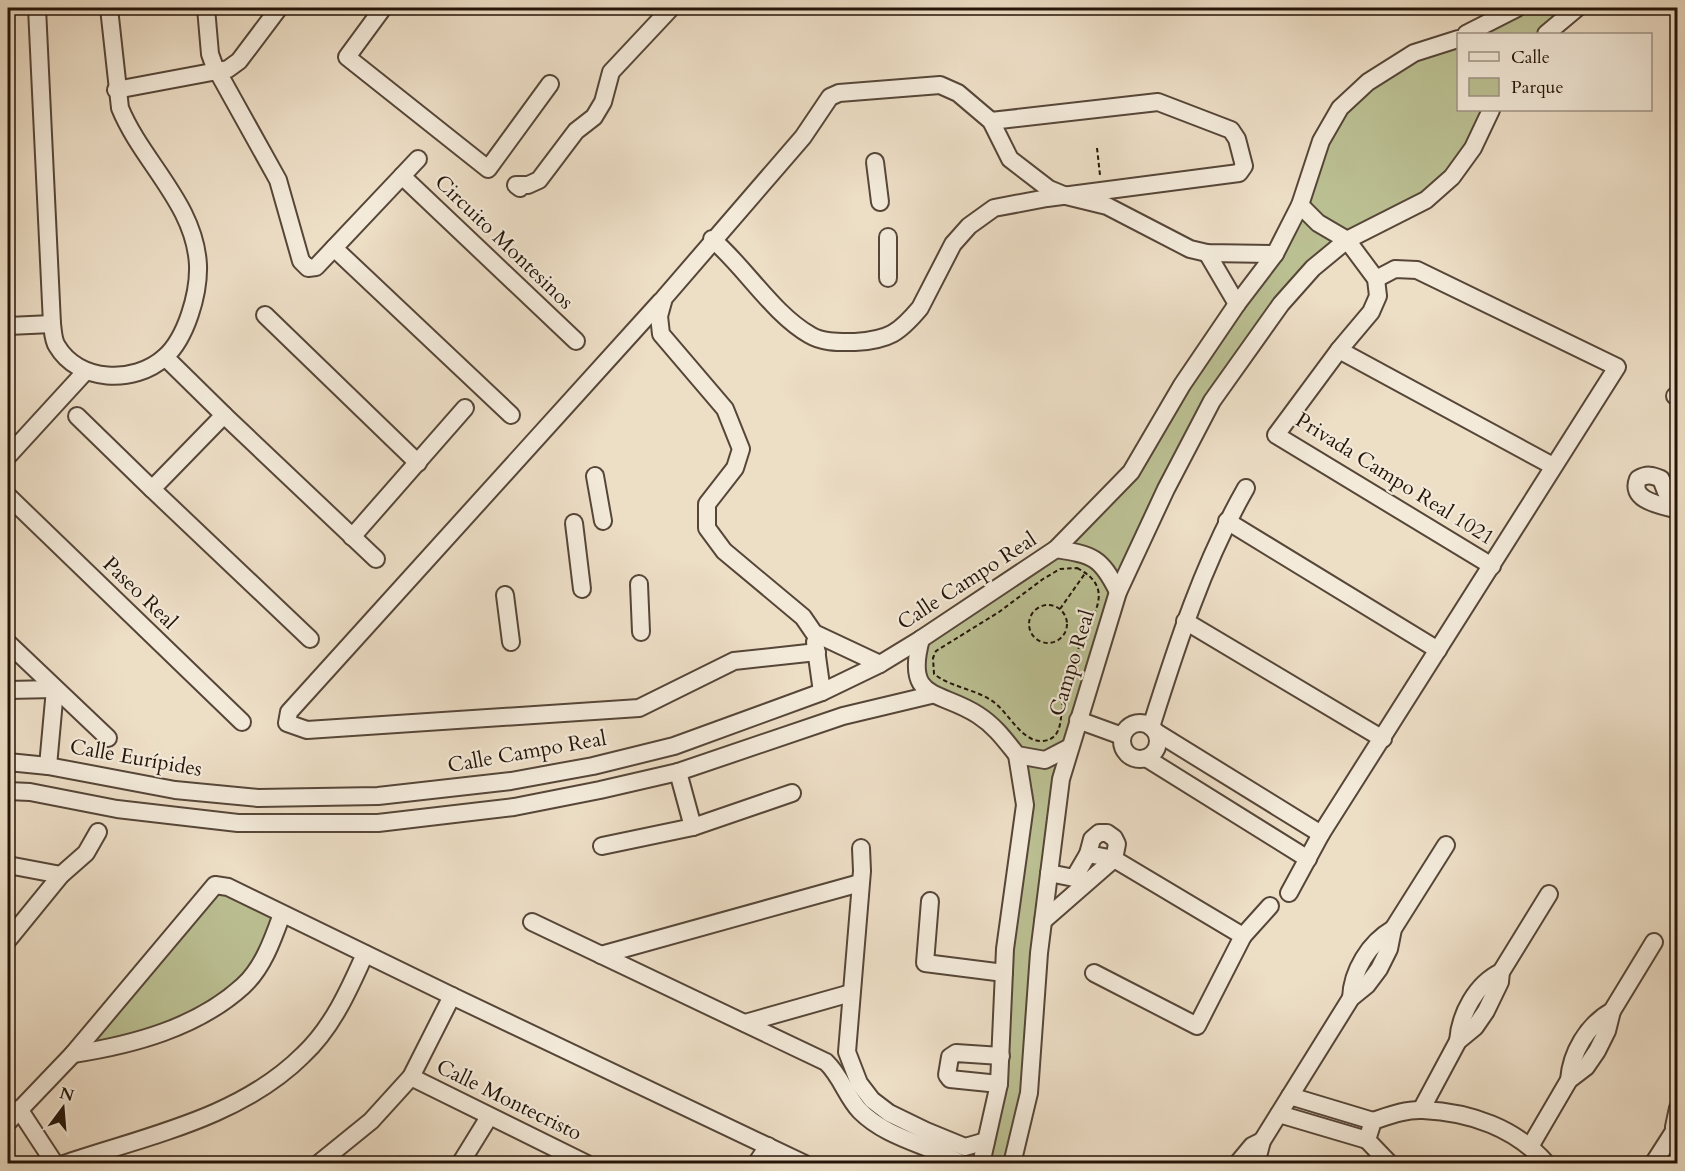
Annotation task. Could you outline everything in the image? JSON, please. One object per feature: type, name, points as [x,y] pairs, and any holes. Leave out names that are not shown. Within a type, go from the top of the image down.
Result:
[{"type":"street","points":[[37,8],[52,324],[56,344],[70,362],[85,372],[112,376],[143,371],[165,357],[187,324],[195,295],[198,265],[192,231],[175,199],[126,123],[116,90],[109,8]]},
{"type":"street","points":[[206,8],[210,54],[218,73]]},
{"type":"street","points":[[116,90],[218,73],[233,67],[279,8]]},
{"type":"street","points":[[383,8],[347,57],[488,169],[550,84]]},
{"type":"street","points":[[520,188],[516,185],[528,185],[539,180],[576,130],[594,117],[603,102],[611,72],[671,8]]},
{"type":"street","points":[[1468,33],[1517,8]]},
{"type":"street","points":[[1547,33],[1577,8]]},
{"type":"street","name":"Calle Campo Real","points":[[258,798],[378,796],[523,779],[674,746],[822,692],[880,664],[921,639],[1056,549],[1131,472],[1182,385],[1237,304],[1275,254],[1300,205],[1321,141],[1341,108],[1368,82],[1414,53],[1456,42]]},
{"type":"street","name":"Circuito Montesinos","points":[[218,73],[278,180],[301,261],[308,268],[316,267],[418,159]]},
{"type":"street","points":[[817,652],[734,661],[639,708],[307,730],[287,723],[289,712],[664,298],[712,239],[803,136],[834,94],[940,85],[958,93],[991,121],[1010,159],[1049,189],[1066,196],[1107,206],[1178,245],[1207,253],[1275,254]]},
{"type":"street","points":[[712,239],[727,252],[759,291],[810,335],[841,342],[877,340],[899,331],[920,308],[953,244],[969,226],[994,208],[1239,173],[1244,166],[1237,139],[1231,130],[1158,102],[991,121]]},
{"type":"street","points":[[1118,592],[1166,489],[1212,401],[1281,304],[1313,268],[1347,240],[1426,200],[1452,177],[1473,148],[1491,111]]},
{"type":"street","points":[[875,162],[880,202]]},
{"type":"street","name":"Circuito Montesinos","points":[[402,176],[576,341]]},
{"type":"street","points":[[1300,205],[1318,223],[1347,240],[1376,279]]},
{"type":"street","points":[[888,237],[888,278]]},
{"type":"street","points":[[334,248],[511,415]]},
{"type":"street","points":[[1207,253],[1237,304]]},
{"type":"street","name":"Privada Campo Real 1021","points":[[1288,893],[1321,834],[1383,739],[1492,566],[1553,466],[1617,367],[1417,270],[1395,269],[1376,279],[1376,305],[1339,350],[1276,435],[1492,566]]},
{"type":"street","points":[[664,298],[659,316],[661,334],[725,410],[741,449],[735,468],[721,483],[708,504],[708,528],[724,551],[803,617],[814,633],[822,692]]},
{"type":"street","points":[[265,315],[418,463]]},
{"type":"street","points":[[8,326],[52,324]]},
{"type":"street","points":[[1339,350],[1553,466]]},
{"type":"street","points":[[165,357],[376,559]]},
{"type":"street","points":[[8,456],[85,372]]},
{"type":"street","points":[[352,537],[465,408]]},
{"type":"street","points":[[152,489],[224,415]]},
{"type":"street","points":[[77,416],[310,639]]},
{"type":"street","points":[[1677,497],[1666,492],[1661,479],[1654,476],[1646,475],[1638,479],[1635,486],[1637,494],[1642,498],[1677,510]]},
{"type":"street","points":[[595,476],[603,521]]},
{"type":"street","points":[[1246,488],[1227,521],[1185,621],[1154,729],[1158,744],[1152,755],[1140,759],[1128,755],[1121,744],[1122,736],[1133,723],[1146,723],[1154,729],[1321,834]]},
{"type":"street","name":"Paseo Real","points":[[8,496],[242,722]]},
{"type":"street","points":[[1227,521],[1438,650]]},
{"type":"street","points":[[574,523],[582,589]]},
{"type":"street","points":[[1056,549],[1084,554],[1096,559],[1106,567],[1118,592]]},
{"type":"street","points":[[639,584],[641,632]]},
{"type":"street","name":"Campo Real","points":[[1070,747],[1118,592]]},
{"type":"street","points":[[505,595],[511,642]]},
{"type":"street","points":[[1185,621],[1383,739]]},
{"type":"street","points":[[814,633],[880,664]]},
{"type":"street","points":[[921,639],[915,662],[918,678],[931,695]]},
{"type":"street","points":[[8,643],[108,738]]},
{"type":"street","points":[[8,690],[55,689]]},
{"type":"street","points":[[48,766],[55,689]]},
{"type":"street","points":[[8,791],[30,792],[117,809],[238,823],[378,823],[514,807],[678,772],[843,716],[931,695],[956,703],[978,715],[998,731],[1017,756],[1025,805],[1005,949],[999,1084],[981,1164]]},
{"type":"street","points":[[1078,720],[1122,736]]},
{"type":"street","points":[[1017,756],[1045,760],[1070,747]]},
{"type":"street","points":[[1012,1164],[1029,1093],[1043,921],[1061,779],[1070,747]]},
{"type":"street","points":[[1146,758],[1308,859]]},
{"type":"street","name":"Calle Eurípides","points":[[8,762],[48,766],[175,790],[258,798]]},
{"type":"street","points":[[678,772],[693,826]]},
{"type":"street","points":[[117,809],[120,781]]},
{"type":"street","points":[[602,846],[693,826],[792,793]]},
{"type":"street","points":[[8,940],[61,875],[86,853],[98,832]]},
{"type":"street","points":[[1043,921],[1079,882],[1114,860],[1117,844],[1107,833],[1099,833],[1092,839],[1079,882]]},
{"type":"street","points":[[1256,1164],[1262,1141],[1350,998],[1354,977],[1363,960],[1375,942],[1393,929],[1446,845]]},
{"type":"street","points":[[861,848],[847,1052],[860,1083],[896,1126],[923,1138],[962,1164]]},
{"type":"street","points":[[1088,854],[1114,860],[1243,936]]},
{"type":"street","points":[[8,866],[61,875]]},
{"type":"street","points":[[1049,873],[1079,882]]},
{"type":"street","points":[[601,955],[860,883]]},
{"type":"street","points":[[8,1122],[73,1053],[215,885],[228,886],[452,996],[806,1164]]},
{"type":"street","points":[[1421,1110],[1458,1041],[1462,1019],[1471,1002],[1483,985],[1501,972],[1549,894]]},
{"type":"street","points":[[930,901],[925,963],[1004,973]]},
{"type":"street","points":[[1094,973],[1197,1026],[1243,936],[1270,906]]},
{"type":"street","points":[[73,1053],[117,1047],[191,1021],[226,998],[244,986],[268,951],[282,914]]},
{"type":"street","points":[[532,922],[826,1062],[835,1071],[844,1090],[860,1110],[881,1128],[896,1126]]},
{"type":"street","points":[[1531,1145],[1569,1080],[1572,1059],[1581,1042],[1594,1024],[1612,1011],[1654,942]]},
{"type":"street","points":[[64,1164],[213,1114],[261,1090],[305,1054],[344,1002],[365,954]]},
{"type":"street","points":[[745,1023],[850,993]]},
{"type":"street","points":[[318,1164],[371,1121],[411,1077],[452,996]]},
{"type":"street","points":[[826,1062],[847,1052]]},
{"type":"street","points":[[999,1084],[950,1079],[947,1075],[950,1057],[956,1053],[1001,1056]]},
{"type":"street","name":"Calle Montecristo","points":[[411,1077],[579,1162]]},
{"type":"street","points":[[1290,1096],[1373,1121],[1396,1113],[1421,1110],[1474,1118],[1503,1129],[1531,1145],[1547,1164]]},
{"type":"street","points":[[19,1108],[55,1164]]},
{"type":"street","points":[[1653,1164],[1676,1126],[1677,1108]]},
{"type":"street","points":[[1279,1114],[1367,1140],[1386,1162]]},
{"type":"street","points":[[460,1164],[489,1117]]},
{"type":"street","points":[[1367,1140],[1373,1121]]},
{"type":"street","points":[[923,1138],[971,1148],[986,1141]]},
{"type":"street","points":[[1237,1164],[1252,1146],[1262,1141]]},
{"type":"street","points":[[756,1164],[768,1146]]},
{"type":"path","points":[[1097,148],[1103,192]]},
{"type":"path","points":[[1060,609],[1096,559]]},
{"type":"path","points":[[1077,568],[1086,573],[1098,591],[1099,604],[1080,641],[1076,660],[1076,676],[1065,694],[1062,719],[1054,736],[1045,741],[1032,740],[994,702],[977,693],[943,681],[934,674],[933,658],[936,651],[999,612],[1043,579],[1060,569],[1077,568]]},
{"type":"path","points":[[1045,605],[1060,609],[1067,622],[1062,637],[1049,643],[1036,638],[1029,626],[1032,613],[1045,605]]},
{"type":"green space","points":[[1517,8],[1577,8],[1547,33],[1468,33]]},
{"type":"green space","points":[[1457,39],[1457,111],[1490,111],[1452,177],[1347,240],[1281,304],[1166,489],[1076,725],[1012,1163],[981,1163],[1025,805],[1017,756],[918,678],[921,639],[1056,549],[1131,472],[1275,254],[1321,141],[1368,82]]},
{"type":"green space","points":[[215,885],[282,914],[244,986],[191,1021],[73,1054]]}]
